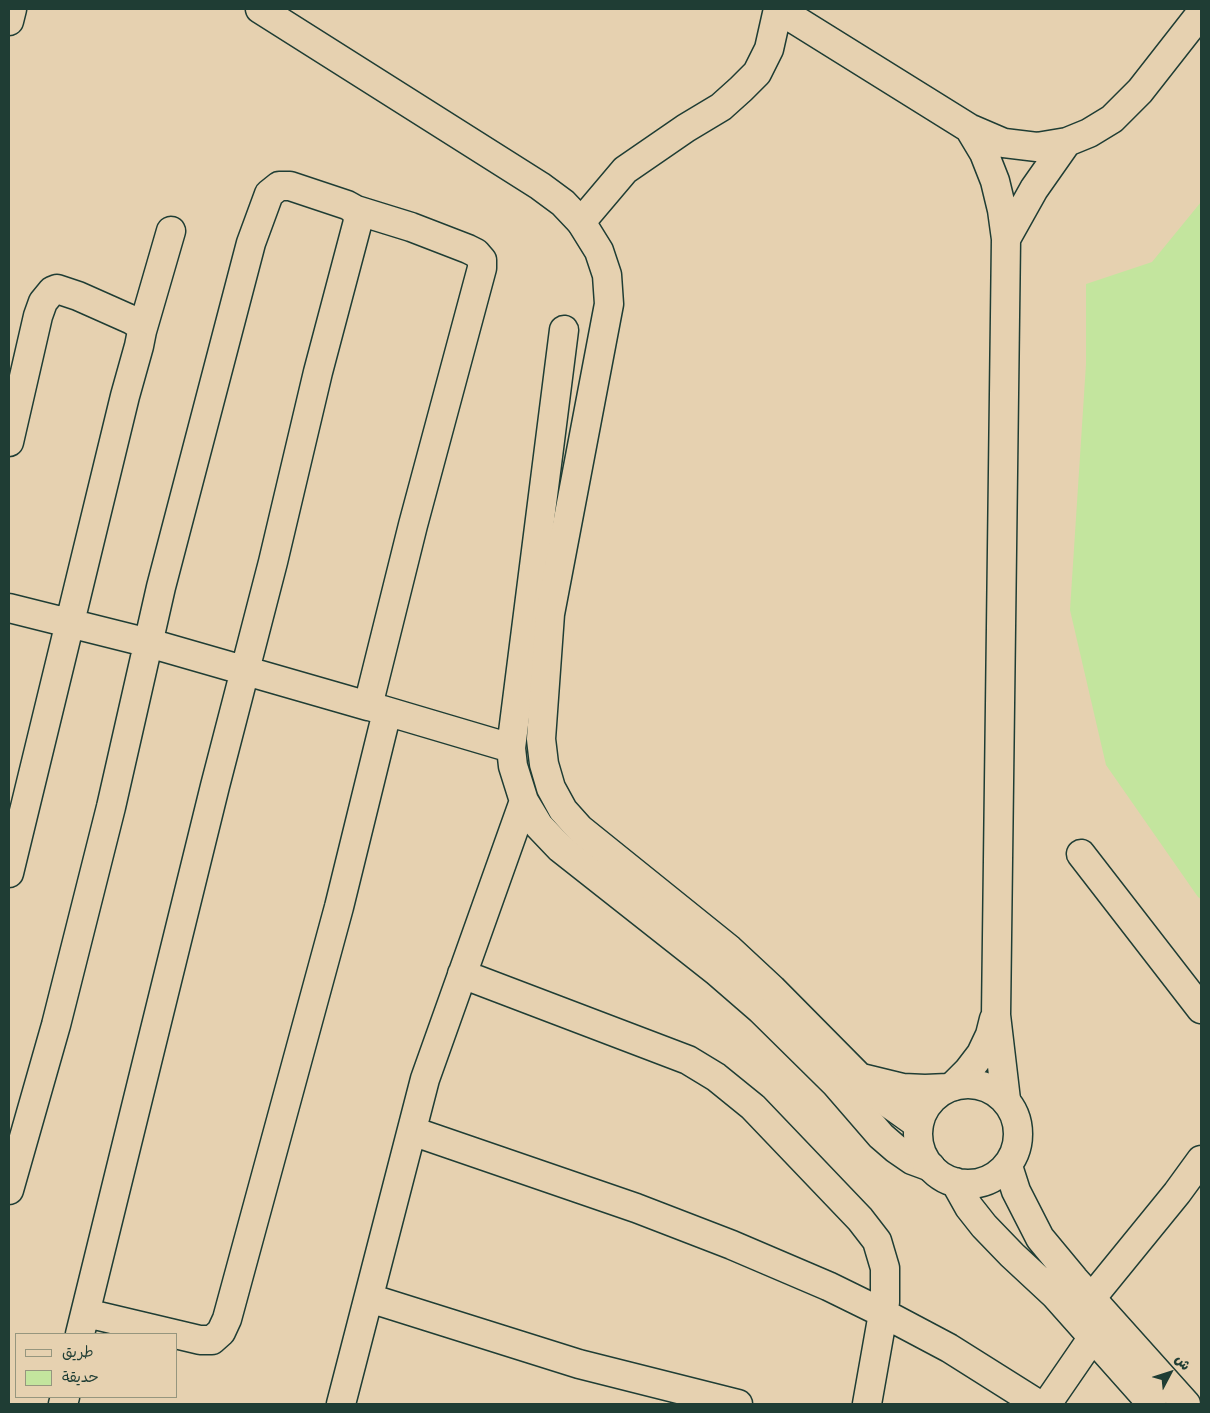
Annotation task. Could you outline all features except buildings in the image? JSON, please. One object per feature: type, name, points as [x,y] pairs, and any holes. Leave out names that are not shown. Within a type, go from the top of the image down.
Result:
[{"type":"street","points":[[9,21],[12,9]]},
{"type":"street","points":[[260,9],[540,186],[563,203],[581,222],[599,251],[607,275],[609,304],[550,614],[541,739],[544,764],[551,788],[563,810],[580,829],[729,949],[800,1016],[858,1077],[884,1100],[919,1126]]},
{"type":"street","points":[[581,222],[625,170],[686,128],[721,107],[756,73],[769,49],[778,9],[969,128],[1004,143],[1036,147],[1067,142],[1088,133],[1112,119],[1140,90],[1201,13]]},
{"type":"street","points":[[969,128],[984,154],[995,181],[1006,239],[996,1015],[1006,1100]]},
{"type":"street","points":[[1006,239],[1034,189],[1067,142]]},
{"type":"street","points":[[9,1190],[56,1025],[111,807],[161,587],[251,243],[268,194],[279,186],[290,186],[347,205],[356,210],[411,227],[468,249],[482,260],[482,268],[416,516],[337,917],[227,1319],[221,1332],[212,1340],[178,1337]]},
{"type":"street","points":[[149,1333],[83,1324],[273,562],[318,372],[356,230],[358,221],[356,210]]},
{"type":"street","points":[[9,873],[69,622],[142,331],[171,231]]},
{"type":"street","points":[[9,442],[19,351],[38,316],[43,302],[52,291],[57,289],[78,296],[132,320],[138,324],[142,331]]},
{"type":"street","points":[[564,330],[511,748],[513,766],[524,801],[539,826],[560,848],[716,971],[753,1004],[836,1084],[881,1136],[896,1150],[912,1160],[931,1167],[942,1176],[955,1182],[983,1182],[1008,1166],[1018,1140],[1018,1126],[1006,1100],[995,1091],[982,1085],[967,1084],[925,1089],[902,1088],[858,1077]]},
{"type":"street","points":[[9,608],[149,643],[511,748]]},
{"type":"street","points":[[341,1404],[425,1079],[524,801]]},
{"type":"street","points":[[1081,854],[1201,1009]]},
{"type":"street","points":[[462,974],[688,1060],[716,1077],[753,1108],[860,1219],[877,1242],[885,1268],[884,1313],[867,1404]]},
{"type":"street","points":[[931,1167],[923,1154],[919,1140],[919,1126],[922,1114],[937,1094],[950,1087],[968,1071],[990,1035],[996,1015]]},
{"type":"street","points":[[412,1131],[636,1208],[732,1245],[828,1286],[884,1313],[949,1348],[1038,1404]]},
{"type":"street","points":[[1046,1404],[1087,1318],[1201,1160]]},
{"type":"street","points":[[1008,1166],[1016,1191],[1040,1238],[1062,1266],[1087,1318],[1152,1404]]},
{"type":"street","points":[[955,1182],[969,1207],[984,1226],[1012,1255],[1055,1295],[1087,1318],[1186,1404]]},
{"type":"street","points":[[369,1298],[579,1364],[738,1404]]},
{"type":"green space","points":[[1201,202],[1201,899],[1106,765],[1070,610],[1086,364],[1086,284],[1152,262]]}]
